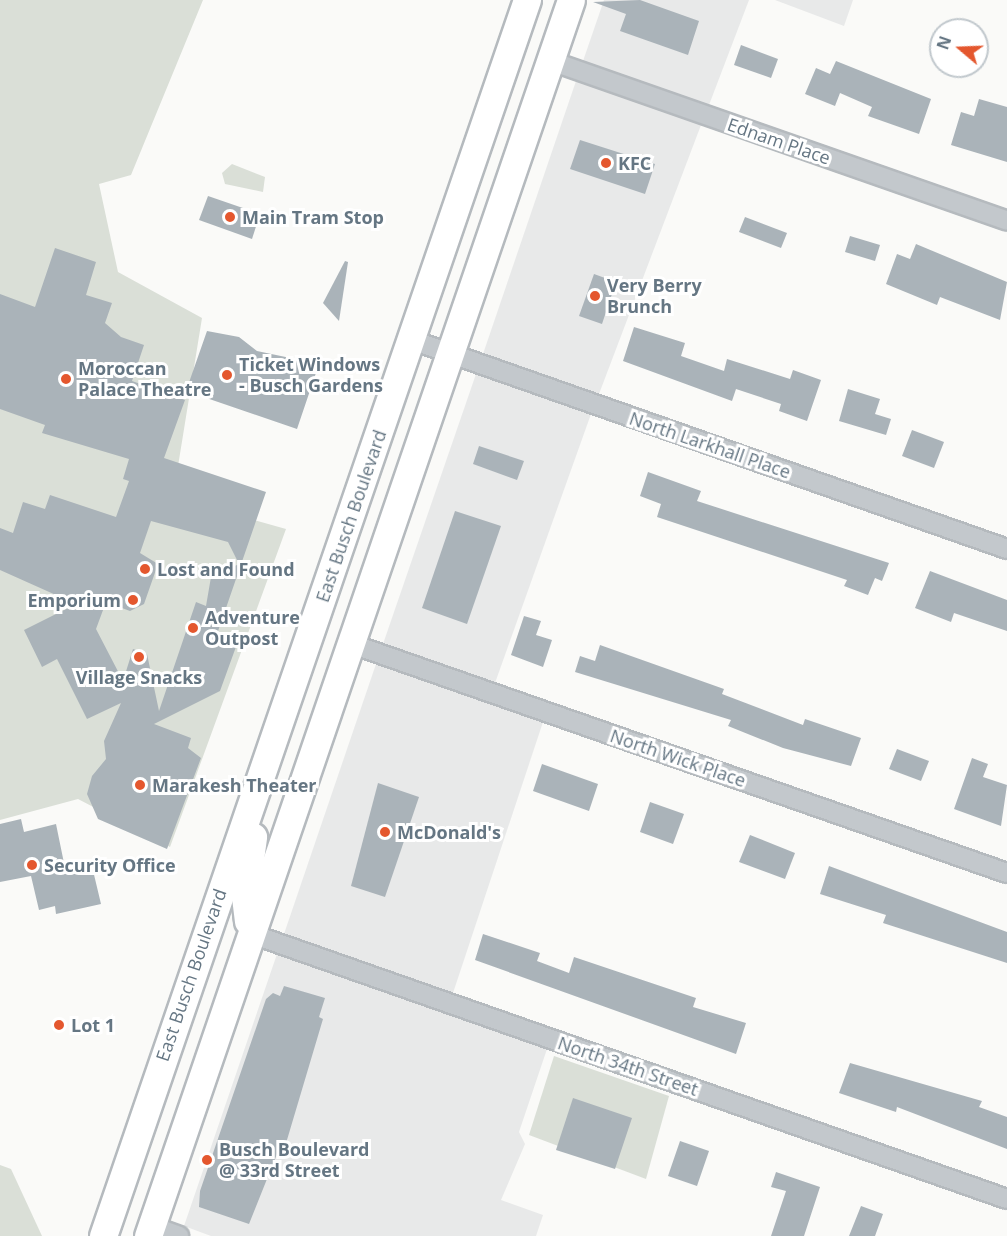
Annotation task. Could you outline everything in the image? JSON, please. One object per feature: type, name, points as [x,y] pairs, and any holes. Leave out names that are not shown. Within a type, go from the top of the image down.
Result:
[{"type":"main road","name":"East Busch Boulevard","points":[[103,1236],[527,0]]},
{"type":"main road","points":[[551,61],[545,31],[553,0]]},
{"type":"main road","points":[[150,1231],[249,933],[572,0]]},
{"type":"main road","points":[[249,933],[248,856],[280,719]]},
{"type":"street","name":"Ednam Place","points":[[551,61],[1007,221]]},
{"type":"street","name":"North Larkhall Place","points":[[412,340],[1007,549]]},
{"type":"street","name":"North Wick Place","points":[[349,643],[1007,873]]},
{"type":"street","name":"North 34th Street","points":[[249,933],[1007,1199]]},
{"type":"street","points":[[150,1231],[179,1236]]},
{"type":"shaded area","points":[[0,0],[203,0],[131,175],[99,184],[118,272],[202,318],[173,497],[286,529],[170,847],[78,799],[0,820]]},
{"type":"shaded area","points":[[604,0],[749,0],[709,105],[583,61]]},
{"type":"shaded area","points":[[775,0],[853,0],[844,26]]},
{"type":"shaded area","points":[[576,81],[701,125],[599,394],[483,354]]},
{"type":"shaded area","points":[[232,164],[265,177],[263,192],[225,184],[222,173]]},
{"type":"shaded area","points":[[476,374],[591,414],[495,683],[383,644]]},
{"type":"shaded area","points":[[376,664],[543,722],[453,993],[284,934]]},
{"type":"shaded area","points":[[277,954],[547,1049],[519,1132],[525,1144],[501,1200],[543,1215],[536,1236],[211,1236],[184,1226]]},
{"type":"shaded area","points":[[554,1056],[669,1096],[646,1179],[529,1135]]},
{"type":"shaded area","points":[[0,1165],[11,1169],[42,1236],[0,1236]]},
{"type":"building","points":[[640,0],[699,21],[688,55],[620,31],[626,14],[593,2]]},
{"type":"building","points":[[741,45],[778,59],[771,78],[734,65]]},
{"type":"building","points":[[836,61],[931,99],[919,134],[868,116],[872,107],[840,93],[835,106],[805,94],[816,68],[830,74]]},
{"type":"building","points":[[979,99],[1007,107],[1007,162],[951,145],[961,112],[974,116]]},
{"type":"building","points":[[580,140],[655,164],[645,194],[570,169]]},
{"type":"building","name":"Main Tram Stop","points":[[208,196],[260,214],[252,239],[199,220]]},
{"type":"building","points":[[745,217],[787,233],[781,248],[739,232]]},
{"type":"building","points":[[850,236],[880,245],[875,261],[845,252]]},
{"type":"building","points":[[916,244],[1007,282],[1000,320],[940,297],[937,305],[886,284],[897,254],[910,259]]},
{"type":"building","points":[[55,248],[96,262],[86,295],[112,303],[105,323],[121,337],[144,345],[132,381],[185,400],[164,458],[266,492],[216,637],[237,644],[220,691],[154,724],[191,738],[188,748],[201,758],[167,849],[98,819],[87,794],[92,776],[106,759],[104,741],[121,703],[87,719],[57,659],[42,667],[24,630],[76,604],[0,570],[0,528],[13,533],[23,502],[45,509],[50,495],[116,517],[129,481],[123,479],[129,459],[42,433],[45,425],[0,409],[0,294],[35,307]],"holes":[[[151,521],[228,542],[239,564],[211,577],[206,606],[196,602],[159,711],[147,654],[133,649],[123,681],[96,629],[106,602],[130,611],[144,604],[158,564],[140,553]]]},
{"type":"building","points":[[345,261],[348,262],[339,321],[323,303]]},
{"type":"building","points":[[594,274],[616,282],[602,324],[579,316]]},
{"type":"building","points":[[634,327],[685,343],[681,356],[724,371],[727,359],[790,379],[793,370],[821,380],[807,421],[779,411],[781,404],[736,389],[732,401],[623,361]]},
{"type":"building","points":[[207,331],[239,337],[257,351],[319,364],[297,429],[186,391]]},
{"type":"building","points":[[848,389],[880,399],[875,414],[891,419],[886,435],[839,421]]},
{"type":"building","points":[[912,430],[944,442],[934,468],[902,456]]},
{"type":"building","points":[[479,446],[524,461],[517,480],[473,464]]},
{"type":"building","points":[[648,472],[701,491],[697,501],[889,563],[882,581],[875,578],[868,595],[844,586],[847,580],[657,517],[661,504],[640,496]]},
{"type":"building","points":[[455,511],[501,526],[467,624],[422,608]]},
{"type":"building","points":[[930,571],[1007,600],[1007,631],[954,613],[951,622],[915,608]]},
{"type":"building","points":[[524,616],[541,621],[536,635],[552,640],[543,667],[511,655]]},
{"type":"building","points":[[600,645],[724,689],[722,694],[803,725],[805,719],[861,738],[851,766],[783,748],[728,726],[731,720],[575,672],[580,656],[595,661]]},
{"type":"building","points":[[897,749],[929,761],[921,781],[889,769]]},
{"type":"building","points":[[972,758],[988,764],[983,777],[1007,785],[1001,826],[954,809]]},
{"type":"building","points":[[542,764],[598,784],[589,811],[533,791]]},
{"type":"building","points":[[378,783],[419,797],[385,897],[351,886]]},
{"type":"building","points":[[650,802],[684,814],[673,844],[640,832]]},
{"type":"building","name":"Security Office","points":[[21,819],[24,832],[56,824],[65,868],[91,862],[101,904],[56,914],[55,906],[39,910],[31,876],[0,882],[0,824]]},
{"type":"building","points":[[750,835],[795,853],[785,879],[739,862]]},
{"type":"building","points":[[829,866],[1007,932],[1007,963],[883,923],[886,915],[820,894]]},
{"type":"building","points":[[483,934],[540,953],[537,961],[569,973],[574,957],[696,998],[693,1007],[746,1023],[736,1054],[475,960]]},
{"type":"building","points":[[284,986],[325,998],[319,1017],[323,1019],[284,1150],[279,1149],[249,1224],[199,1207],[200,1191],[266,999],[273,993],[280,996]]},
{"type":"building","points":[[850,1063],[982,1101],[979,1107],[1007,1117],[1007,1149],[897,1107],[896,1112],[839,1093]]},
{"type":"building","points":[[573,1098],[632,1118],[615,1169],[556,1150]]},
{"type":"building","points":[[680,1141],[709,1151],[697,1186],[668,1176]]},
{"type":"building","points":[[776,1172],[820,1187],[804,1236],[771,1236],[786,1191],[771,1187]]},
{"type":"building","points":[[861,1206],[883,1214],[875,1236],[849,1236]]},
{"type":"place","name":"KFC","points":[[606,163]]},
{"type":"place","name":"Main Tram Stop","points":[[230,217]]},
{"type":"place","name":"Very Berry Brunch","points":[[595,296]]},
{"type":"place","name":"Ticket Windows - Busch Gardens","points":[[227,375]]},
{"type":"place","name":"Moroccan Palace Theatre","points":[[66,379]]},
{"type":"place","name":"Lost and Found","points":[[145,569]]},
{"type":"place","name":"Emporium","points":[[133,600]]},
{"type":"place","name":"Adventure Outpost","points":[[193,628]]},
{"type":"place","name":"Village Snacks","points":[[139,657]]},
{"type":"place","name":"Marakesh Theater","points":[[140,785]]},
{"type":"place","name":"McDonald's","points":[[385,832]]},
{"type":"place","name":"Security Office","points":[[32,865]]},
{"type":"place","name":"Lot 1","points":[[59,1025]]},
{"type":"place","name":"Busch Boulevard @ 33rd Street","points":[[207,1160]]}]
